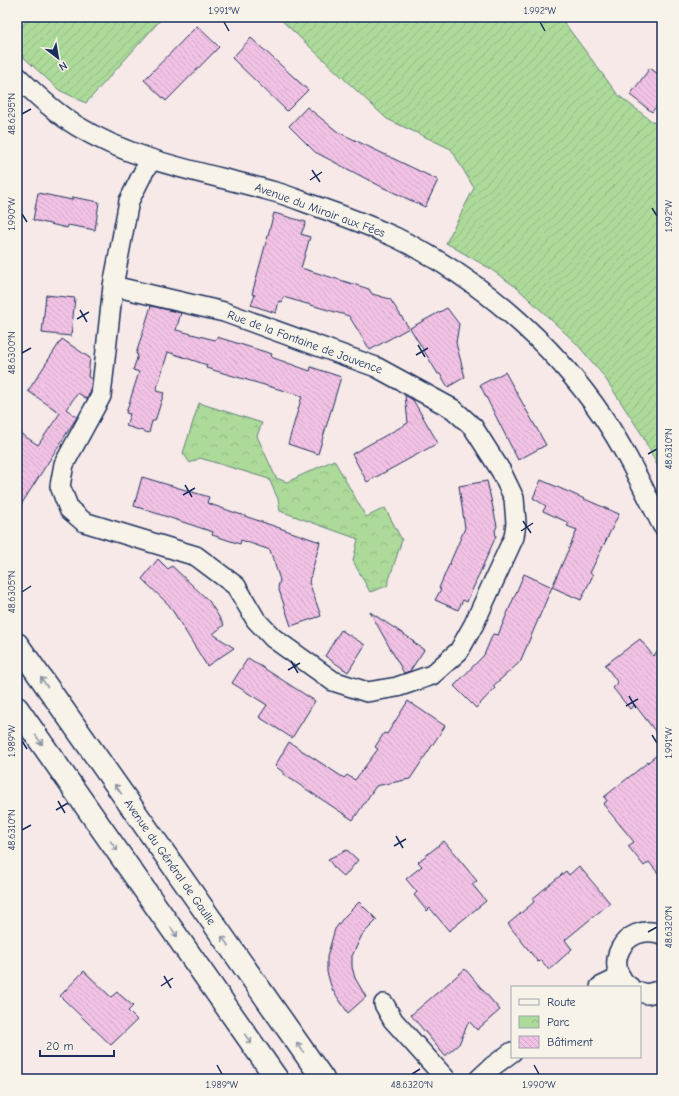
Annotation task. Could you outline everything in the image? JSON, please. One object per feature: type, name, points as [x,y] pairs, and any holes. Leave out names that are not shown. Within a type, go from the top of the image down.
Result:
[{"type":"main road","name":"Avenue du Général de Gaulle","points":[[17,644],[323,1079]]},
{"type":"main road","points":[[17,708],[276,1079]]},
{"type":"street","name":"Avenue du Miroir aux Fées","points":[[17,76],[36,96],[75,126],[109,144],[152,160],[277,192],[349,218],[397,238],[444,264],[470,282],[514,317],[546,348],[582,390],[602,416],[623,450],[662,525]]},
{"type":"street","name":"Rue de la Fontaine de Jouvence","points":[[113,286],[224,312],[376,367],[427,393],[453,409],[472,427],[501,471],[514,498],[516,523],[514,537],[474,624],[459,651],[432,675],[397,687],[367,692],[333,681],[273,638],[256,620],[236,586],[196,556],[84,522],[69,509],[60,486],[64,464],[101,396],[113,286],[129,201],[144,171],[152,160]]},
{"type":"street","points":[[605,986],[625,982],[618,967],[617,958],[620,948],[626,940],[634,934],[643,931],[653,931],[662,934]]},
{"type":"street","points":[[641,992],[647,994],[662,990]]},
{"type":"street","points":[[384,1004],[393,1020],[446,1079]]},
{"type":"street","points":[[479,1079],[511,1053]]},
{"type":"green space","points":[[30,17],[163,17],[86,103],[59,90],[19,53],[17,49],[17,31]]},
{"type":"green space","points":[[278,17],[560,17],[618,95],[662,129],[662,475],[641,433],[603,375],[576,343],[516,287],[489,268],[446,243],[474,188],[451,149],[387,119]]},
{"type":"green space","points":[[199,403],[262,423],[257,436],[276,478],[287,482],[334,460],[366,517],[385,508],[402,540],[387,586],[370,592],[353,561],[358,539],[280,511],[278,499],[269,479],[200,458],[190,463],[183,453]]},
{"type":"building","points":[[197,26],[219,47],[166,101],[144,80]]},
{"type":"building","points":[[251,38],[308,90],[287,111],[232,58]]},
{"type":"building","points":[[650,68],[662,77],[662,99],[652,112],[630,95]]},
{"type":"building","points":[[307,107],[338,132],[438,180],[425,207],[382,187],[315,152],[289,126]]},
{"type":"building","points":[[38,193],[72,200],[72,197],[99,202],[95,230],[68,225],[67,228],[33,220]]},
{"type":"building","points":[[274,213],[306,222],[301,234],[310,237],[301,268],[369,289],[372,294],[390,299],[409,328],[370,350],[349,316],[283,297],[282,302],[279,301],[276,313],[251,305],[255,295],[252,294]]},
{"type":"building","points":[[46,295],[75,298],[71,336],[42,333]]},
{"type":"building","points":[[151,306],[181,313],[176,330],[215,340],[217,337],[272,354],[271,357],[310,371],[311,367],[341,377],[318,454],[288,444],[302,396],[206,368],[207,365],[168,352],[156,391],[164,393],[155,421],[152,421],[149,433],[126,426],[130,414],[126,413],[139,372],[133,370],[138,355],[136,354]]},
{"type":"building","points":[[447,308],[459,324],[456,343],[465,377],[448,387],[440,374],[438,374],[410,328]]},
{"type":"building","points":[[62,339],[90,358],[88,377],[92,379],[90,392],[87,399],[78,393],[66,409],[77,417],[17,511],[17,431],[38,445],[60,413],[28,391]]},
{"type":"building","points":[[505,372],[546,445],[518,460],[480,385]]},
{"type":"building","points":[[405,395],[413,400],[438,443],[367,482],[352,454],[408,423]]},
{"type":"building","points":[[142,477],[209,497],[207,503],[320,542],[309,582],[321,616],[291,626],[278,587],[280,580],[270,550],[241,540],[240,544],[212,535],[213,532],[134,506]]},
{"type":"building","points":[[541,480],[619,514],[590,573],[593,575],[581,600],[552,587],[577,530],[567,526],[569,523],[543,511],[546,506],[533,498]]},
{"type":"building","points":[[487,481],[497,526],[495,531],[496,536],[467,602],[463,600],[458,610],[435,600],[441,589],[439,588],[465,528],[459,486]]},
{"type":"building","points":[[158,559],[168,569],[172,566],[209,601],[224,625],[213,634],[234,648],[207,666],[169,605],[142,579]]},
{"type":"building","points":[[524,574],[552,587],[520,662],[493,686],[495,688],[476,708],[454,686],[484,655],[493,634],[498,635]]},
{"type":"building","points":[[370,612],[414,641],[413,642],[424,650],[410,671],[404,673]]},
{"type":"building","points":[[341,630],[365,645],[348,672],[325,656]]},
{"type":"building","points":[[640,639],[653,656],[662,648],[662,740],[635,705],[630,709],[613,688],[618,683],[605,665]]},
{"type":"building","points":[[248,658],[315,701],[292,738],[259,717],[267,705],[232,683]]},
{"type":"building","points":[[408,701],[445,726],[410,779],[376,786],[353,820],[283,774],[283,772],[275,766],[289,742],[344,778],[347,775],[355,780],[378,749],[375,747],[384,733],[387,734]]},
{"type":"building","points":[[662,751],[662,878],[649,862],[644,866],[628,846],[634,842],[603,804],[607,801],[604,797]]},
{"type":"building","points":[[444,841],[477,881],[472,884],[486,901],[449,931],[430,908],[427,911],[414,895],[417,892],[406,879],[422,866],[418,862]]},
{"type":"building","points":[[347,850],[358,860],[344,877],[336,870],[328,859]]},
{"type":"building","points":[[579,866],[610,903],[565,940],[572,949],[549,970],[541,960],[538,962],[508,924],[534,902],[532,899],[566,871],[569,875]]},
{"type":"building","points":[[359,902],[377,920],[362,935],[352,956],[352,967],[355,978],[366,997],[348,1013],[332,989],[327,972],[327,957],[335,929],[344,917]]},
{"type":"building","points":[[465,969],[500,1010],[477,1030],[469,1021],[459,1044],[445,1056],[411,1015]]},
{"type":"building","points":[[84,971],[111,997],[117,992],[133,1006],[128,1011],[137,1020],[111,1045],[60,996]]}]
